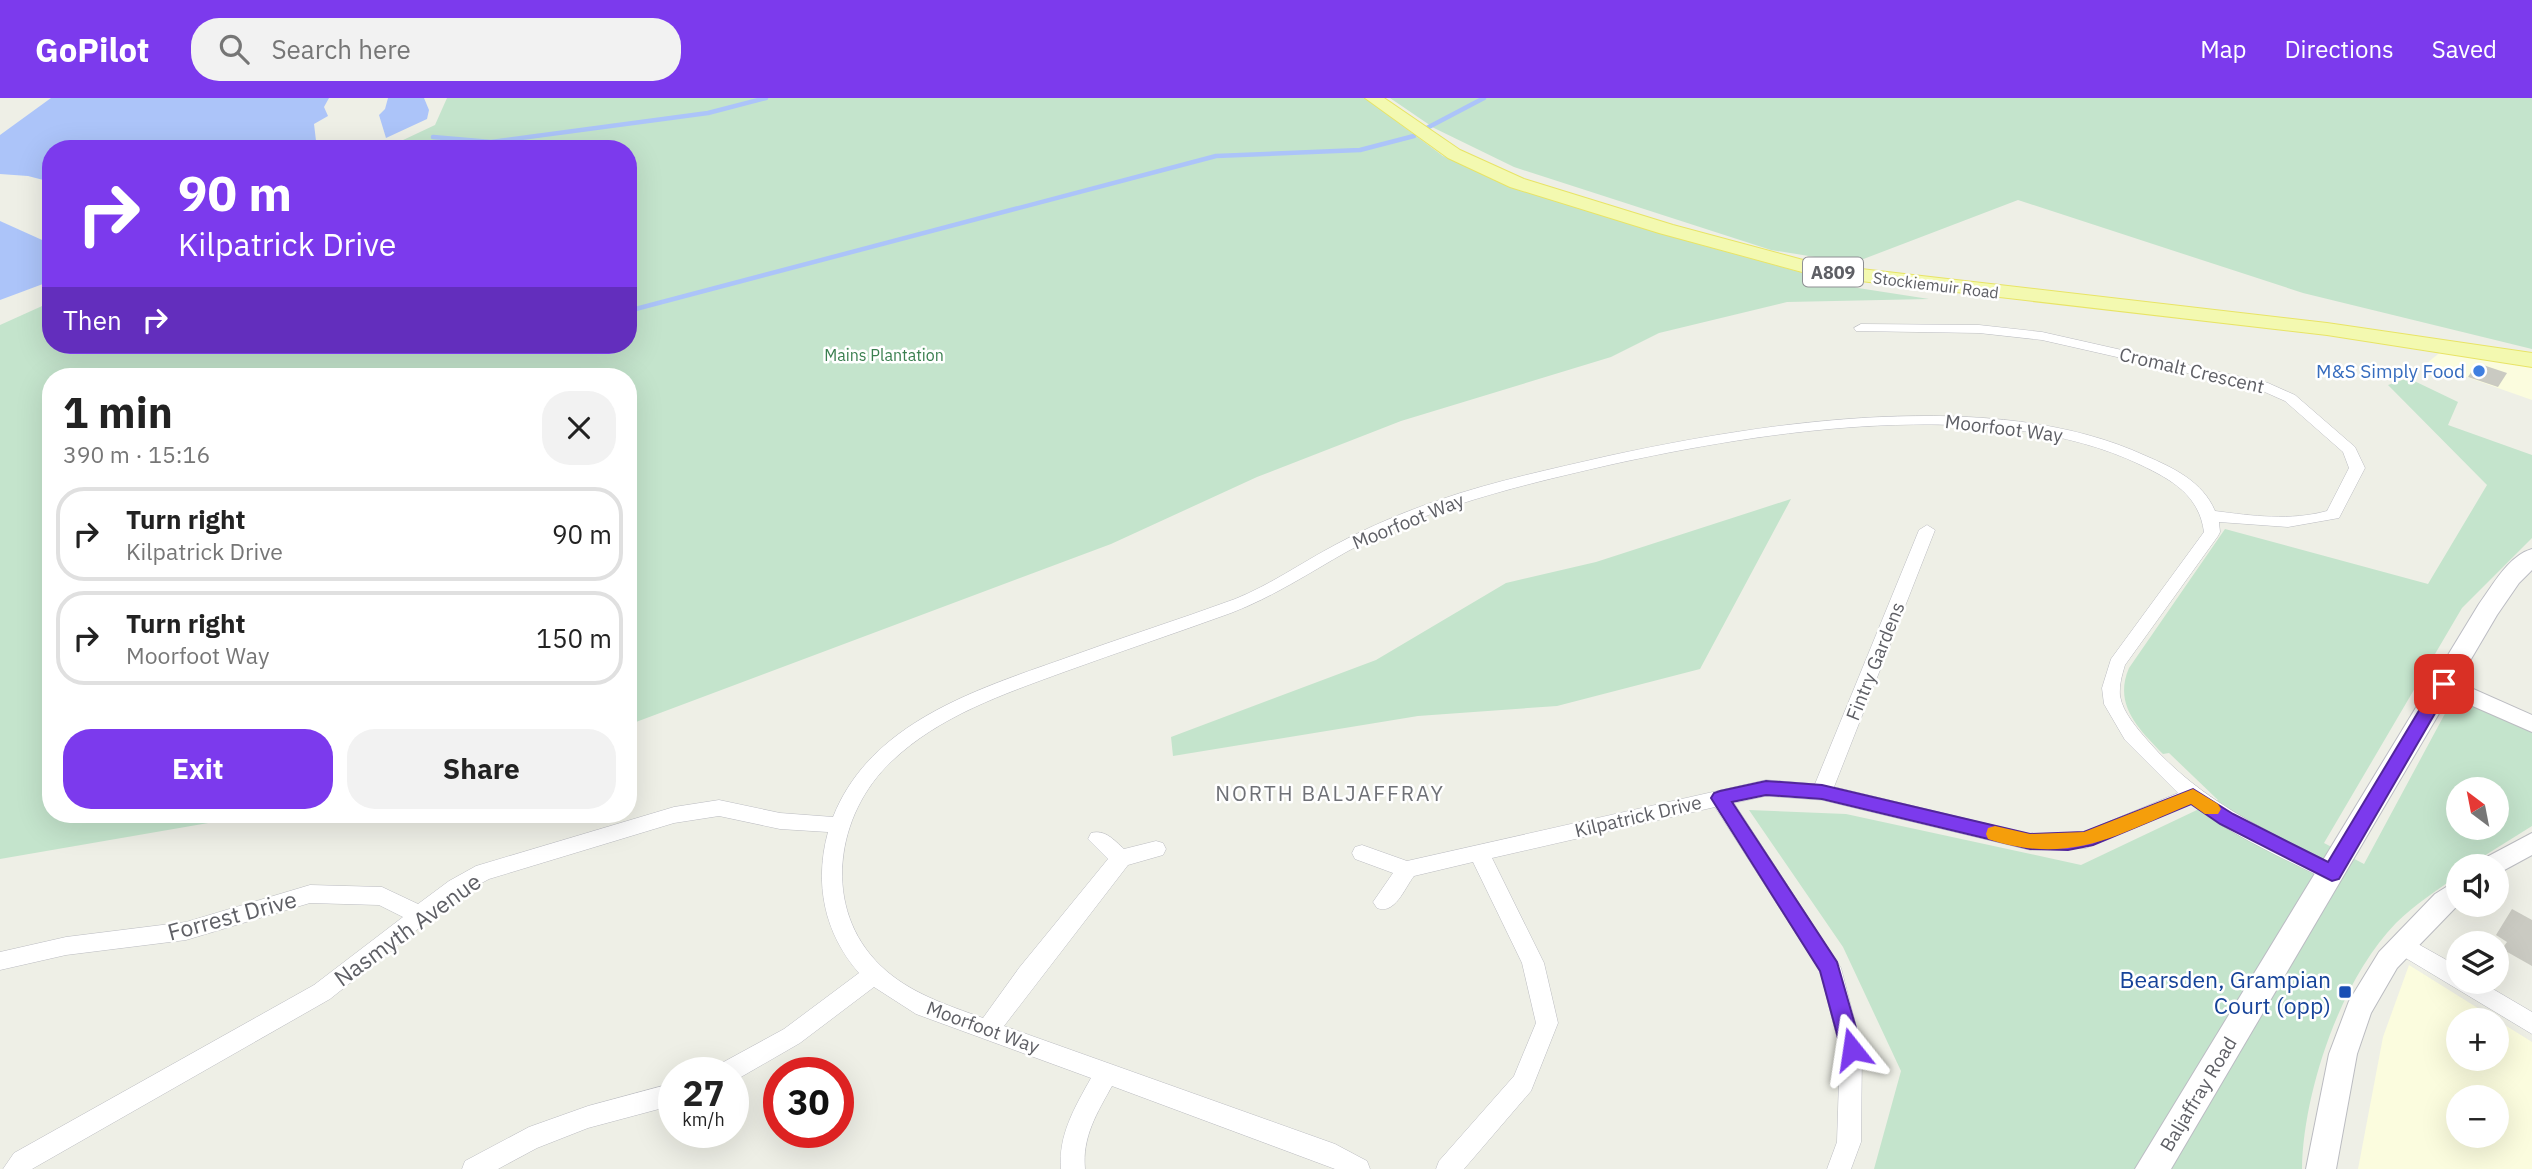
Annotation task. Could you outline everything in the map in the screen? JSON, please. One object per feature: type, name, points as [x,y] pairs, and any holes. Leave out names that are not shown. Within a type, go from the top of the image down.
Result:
[{"type":"main road","name":"Stockiemuir Road","points":[[1373,98],[1454,154],[1517,183],[1666,229],[1817,270],[1978,291],[2327,329],[2532,360]]},
{"type":"main road","name":"Baljaffray Road","points":[[2152,1169],[2488,610],[2511,577],[2532,557]]},
{"type":"street","name":"Cromalt Crescent","points":[[1861,328],[1979,329],[2042,336],[2263,386],[2290,398],[2350,450],[2357,468],[2333,514],[2316,520],[2284,524],[2212,516]]},
{"type":"street","name":"Moorfoot Way","points":[[1358,1169],[1335,1156],[923,1007],[874,975],[851,946],[836,910],[829,879],[838,825],[865,775],[908,737],[953,709],[1020,681],[1253,598],[1349,544],[1428,510],[1517,482],[1627,456],[1713,440],[1840,424],[1958,420],[2047,430],[2118,448],[2174,475],[2201,496],[2212,516]]},
{"type":"street","points":[[2212,516],[2212,532],[2117,663],[2110,681],[2112,703],[2124,726],[2193,796],[2227,819],[2332,873]]},
{"type":"street","name":"Fintry Gardens","points":[[1822,792],[1927,530]]},
{"type":"street","points":[[2444,684],[2532,724]]},
{"type":"street","name":"Kilpatrick Drive","points":[[1407,869],[1766,788],[1822,792],[2030,842],[2086,839],[2193,796]]},
{"type":"street","points":[[1720,798],[1830,968],[1852,1049],[1849,1142],[1839,1169]]},
{"type":"street","name":"Nasmyth Avenue","points":[[15,1169],[23,1161],[322,992],[456,887],[483,872],[674,815],[719,808],[780,821],[838,825]]},
{"type":"street","points":[[1098,839],[1121,858]]},
{"type":"street","points":[[2509,856],[2532,843]]},
{"type":"street","points":[[988,1029],[1027,975],[1121,858],[1156,849]]},
{"type":"street","points":[[1362,853],[1407,869],[1384,902]]},
{"type":"street","points":[[1448,1169],[1523,1083],[1546,1023],[1533,963],[1479,853]]},
{"type":"street","name":"Forrest Drive","points":[[0,961],[66,946],[186,931],[310,894],[382,896],[419,915]]},
{"type":"street","points":[[2321,1169],[2343,1054],[2359,1009],[2388,960],[2446,902]]},
{"type":"street","points":[[2402,944],[2446,972]]},
{"type":"street","points":[[749,1060],[792,1036],[874,975]]},
{"type":"street","points":[[2482,994],[2532,1024]]},
{"type":"street","points":[[1073,1169],[1071,1161],[1076,1130],[1106,1073]]},
{"type":"street","points":[[474,1169],[529,1139],[587,1117],[658,1098]]},
{"type":"shaded area","points":[[2443,350],[2532,365],[2532,400],[2427,363]]},
{"type":"shaded area","points":[[2409,965],[2446,988],[2446,994],[2455,994],[2478,1008],[2446,1008],[2446,1071],[2509,1071],[2509,1028],[2532,1042],[2532,1169],[2358,1169],[2383,1037]]},
{"type":"green space","name":"Mains Plantation","points":[[447,98],[1365,98],[1443,156],[1491,176],[1687,241],[1858,288],[1929,299],[1787,302],[1659,333],[1611,357],[1401,421],[1257,477],[1111,544],[637,722],[637,368],[42,368],[42,823],[208,823],[0,859],[0,325],[42,306],[42,354],[637,354],[637,140],[403,140],[435,125]]},
{"type":"green space","points":[[1390,98],[2532,98],[2532,349],[2303,293],[2018,200],[1853,263],[1771,250],[1514,167],[1434,128]]},
{"type":"green space","points":[[2408,378],[2458,402],[2448,425],[2532,455],[2532,538],[2462,608],[2324,843],[2364,864],[2448,708],[2477,705],[2532,730],[2532,826],[2510,840],[2510,777],[2446,777],[2446,840],[2510,840],[2487,854],[2446,854],[2446,884],[2396,923],[2376,946],[2358,974],[2342,1005],[2318,1072],[2309,1106],[2302,1169],[1874,1169],[1901,1071],[1843,947],[1749,810],[1846,814],[2081,865],[2218,800],[2169,753],[2163,754],[2137,726],[2126,705],[2124,694],[2129,668],[2225,529],[2428,584],[2487,485],[2388,385]]},
{"type":"green space","points":[[1791,499],[1700,669],[1557,706],[1418,716],[1173,756],[1171,737],[1376,660],[1506,583],[1596,562]]},
{"type":"water","points":[[51,98],[329,98],[324,107],[328,116],[314,124],[316,140],[42,140],[42,180],[0,174],[0,135]]},
{"type":"water","points":[[388,98],[424,98],[429,110],[427,119],[386,138],[379,115],[385,109]]},
{"type":"water","points":[[0,221],[42,240],[42,284],[0,300]]},
{"type":"building","name":"M&S Simply Food","points":[[2477,363],[2507,373],[2498,387],[2468,377]]},
{"type":"building","points":[[2512,909],[2532,920],[2532,966],[2509,953],[2509,931],[2498,931]]},
{"type":"waterway","points":[[506,140],[708,113],[766,98]]},
{"type":"waterway","points":[[1425,129],[1484,98]]},
{"type":"waterway","points":[[637,309],[1216,156],[1360,150],[1414,136]]},
{"type":"waterway","points":[[433,137],[468,140]]},
{"type":"slow traffic","points":[[1995,834],[2030,842],[2068,842],[2086,839],[2193,796],[2212,809]]},
{"type":"place","name":"M&S Simply Food","points":[[2479,371]]},
{"type":"place","name":"Bearsden, Grampian Court (opp)","points":[[2345,992]]},
{"type":"district","name":"NORTH BALJAFFRAY","points":[[1330,793]]},
{"type":"route","points":[[1852,1049],[1830,968],[1720,798],[1766,788],[1822,792],[2030,842],[2068,842],[2086,839],[2193,796],[2227,819],[2332,873],[2444,684]]}]
